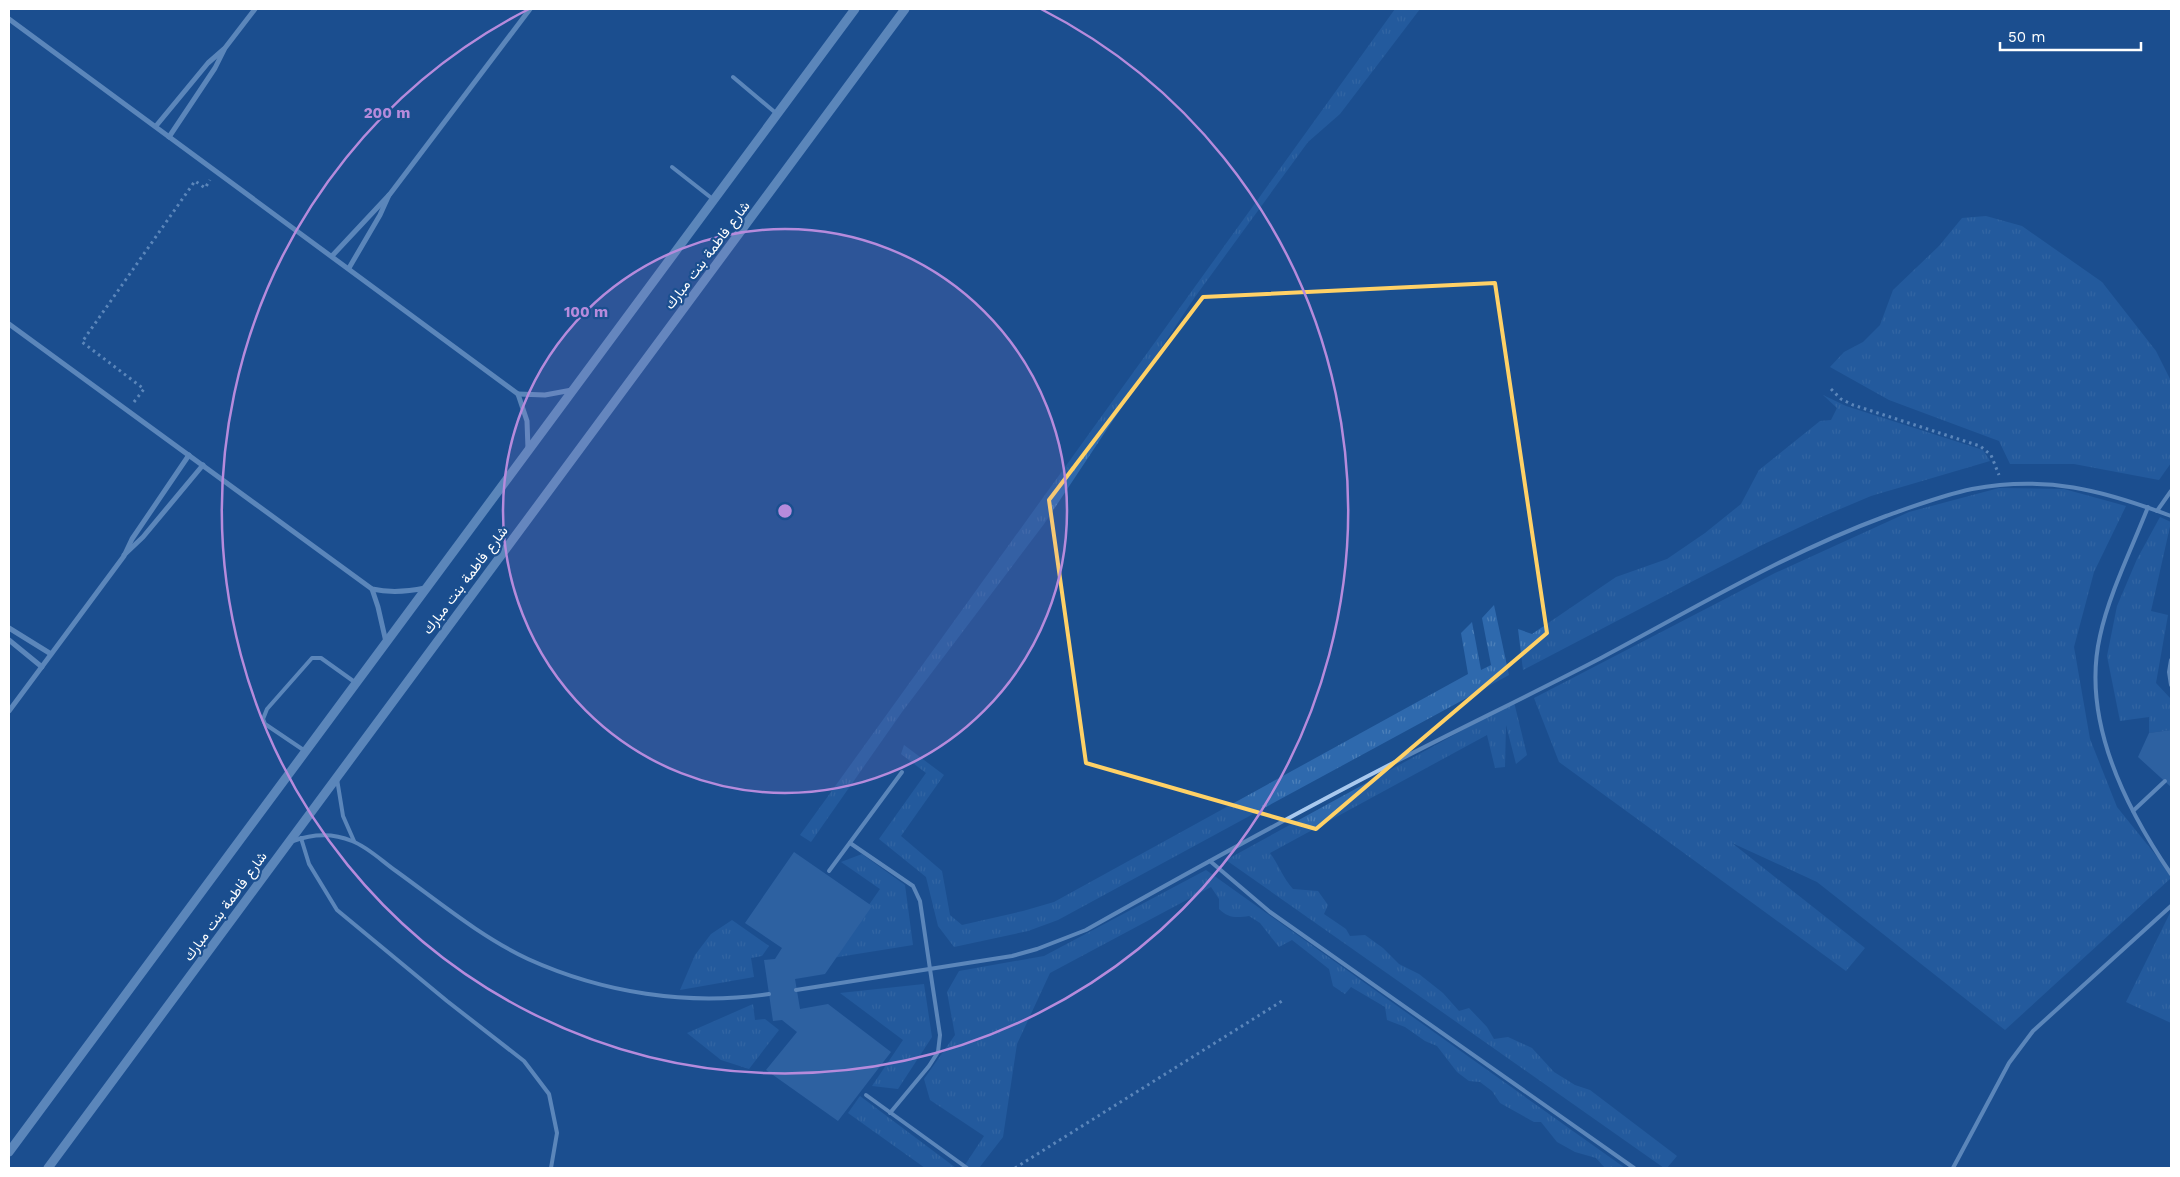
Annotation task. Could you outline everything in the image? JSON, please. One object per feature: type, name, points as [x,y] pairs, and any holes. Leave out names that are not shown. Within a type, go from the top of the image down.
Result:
[{"type":"street","points":[[169,136],[215,68],[225,48],[255,9]]},
{"type":"street","points":[[332,256],[390,194],[530,9]]},
{"type":"street","name":"شارع فاطمة بنت مبارك","points":[[9,1152],[855,9]]},
{"type":"street","name":"شارع فاطمة بنت مبارك","points":[[49,1167],[905,9]]},
{"type":"street","points":[[9,18],[518,394],[545,395],[573,390]]},
{"type":"street","points":[[156,126],[208,63],[225,48]]},
{"type":"street","points":[[349,268],[390,194]]},
{"type":"street","points":[[9,324],[372,589],[398,592],[425,588]]},
{"type":"street","points":[[518,394],[527,421],[528,450]]},
{"type":"street","points":[[124,556],[132,539],[189,455]]},
{"type":"street","points":[[9,711],[124,556],[137,544],[202,465]]},
{"type":"street","points":[[372,589],[383,624],[386,642]]},
{"type":"street","points":[[9,628],[51,654]]},
{"type":"street","points":[[9,640],[42,667]]},
{"type":"lane","points":[[733,77],[776,114]]},
{"type":"lane","points":[[672,167],[714,200]]},
{"type":"lane","points":[[796,990],[1012,956],[1086,930],[1390,764],[1592,662],[1777,562],[1861,525],[1904,509],[1948,495],[2003,485],[2053,484],[2121,497],[2171,516]]},
{"type":"lane","points":[[2158,511],[2171,492]]},
{"type":"lane","points":[[2148,508],[2105,616],[2096,664],[2096,699],[2100,720],[2114,764],[2133,811],[2171,874]]},
{"type":"lane","points":[[306,751],[266,724],[263,719],[267,709],[312,658],[321,658],[356,683]]},
{"type":"lane","points":[[2171,660],[2169,678],[2171,685]]},
{"type":"lane","points":[[829,871],[902,772]]},
{"type":"lane","points":[[337,775],[343,816],[354,841]]},
{"type":"lane","points":[[2133,811],[2164,781]]},
{"type":"lane","points":[[289,842],[301,838],[328,836],[354,841],[484,934],[526,958],[556,971],[594,983],[655,995],[716,999],[769,994]]},
{"type":"lane","points":[[301,838],[309,864],[337,910],[524,1061],[549,1094],[557,1133],[551,1168]]},
{"type":"lane","points":[[850,842],[913,886],[920,901],[940,1035],[938,1052],[929,1066],[890,1113]]},
{"type":"lane","points":[[1210,861],[1270,912],[1634,1168]]},
{"type":"lane","points":[[1953,1168],[2009,1063],[2029,1036],[2047,1016],[2171,906]]},
{"type":"lane","points":[[866,1095],[967,1168]]},
{"type":"path","points":[[128,411],[144,388],[82,342],[195,181],[205,188],[216,171]]},
{"type":"path","points":[[1831,390],[1853,406],[1980,446],[1991,455],[2003,485]]},
{"type":"path","points":[[1015,1168],[1282,1001]]},
{"type":"highlighted area","points":[[1495,283],[1547,633],[1316,829],[1086,763],[1049,500],[1203,297]]},
{"type":"green space","points":[[1395,9],[1420,9],[1340,114],[1308,142],[1195,297],[1044,524],[902,712],[811,842],[800,835]]},
{"type":"green space","points":[[1986,216],[2022,226],[2102,282],[2156,351],[2171,381],[2171,463],[2159,480],[2074,464],[2010,464],[1999,441],[1889,400],[1830,367],[1844,352],[1863,342],[1880,325],[1893,290],[1939,246],[1962,218]]},
{"type":"green space","points":[[1823,395],[1846,406],[1983,450],[1990,461],[1871,496],[1819,518],[1762,545],[1523,670],[1518,629],[1532,634],[1616,577],[1667,559],[1705,533],[1741,504],[1759,470],[1820,421],[1831,420],[1837,408]]},
{"type":"green space","points":[[1999,488],[2064,489],[2126,506],[2094,572],[2074,647],[2090,739],[2117,807],[2171,874],[2171,878],[2005,1030],[1817,882],[1732,843],[1865,948],[1846,971],[1559,762],[1534,698],[1775,573],[1909,512]]},
{"type":"green space","points":[[2160,517],[2171,522],[2151,611],[2168,615],[2156,683],[2171,699],[2171,730],[2149,733],[2149,717],[2120,721],[2107,656],[2117,606],[2137,559]]},
{"type":"green space","points":[[1494,605],[1509,675],[1058,920],[1028,931],[954,947],[938,926],[926,877],[879,839],[926,773],[901,754],[904,745],[944,775],[901,836],[942,871],[950,915],[962,925],[1054,902],[1468,674],[1461,633],[1472,622],[1481,670],[1491,665],[1482,618]]},
{"type":"green space","points":[[1514,702],[1527,755],[1516,764],[1506,725],[1505,767],[1495,768],[1487,735],[1270,853],[1293,889],[1318,891],[1328,905],[1324,914],[1346,929],[1350,936],[1365,935],[1383,948],[1399,964],[1419,974],[1443,993],[1459,1011],[1469,1008],[1487,1027],[1494,1039],[1508,1037],[1532,1048],[1554,1072],[1575,1085],[1590,1090],[1677,1156],[1667,1168],[1664,1168],[1226,860]]},
{"type":"green space","points":[[862,854],[905,885],[913,945],[832,958],[880,889],[841,862]]},
{"type":"green space","points":[[1206,870],[1625,1168],[1605,1168],[1596,1158],[1575,1152],[1557,1142],[1541,1122],[1534,1122],[1500,1103],[1492,1091],[1480,1082],[1469,1081],[1457,1072],[1437,1046],[1425,1041],[1405,1027],[1387,1020],[1385,1007],[1351,987],[1345,994],[1333,986],[1329,969],[1292,940],[1279,947],[1260,923],[1249,916],[1232,917],[1222,912],[1219,909],[1219,899],[1211,887],[1050,973],[1017,1044],[1003,1137],[979,1168],[963,1168],[984,1136],[930,1100],[924,1079],[955,1035],[947,992],[959,971],[1044,956]]},
{"type":"green space","points":[[2171,911],[2171,1023],[2126,1002]]},
{"type":"green space","points":[[732,920],[769,946],[762,956],[751,958],[754,977],[680,990],[695,955],[711,934]]},
{"type":"green space","points":[[924,984],[932,1037],[898,1089],[872,1086],[903,1040],[840,993]]},
{"type":"green space","points":[[753,1004],[755,1020],[765,1019],[779,1030],[749,1069],[721,1060],[687,1033]]},
{"type":"green space","points":[[860,1096],[956,1168],[925,1168],[848,1113]]},
{"type":"building","points":[[2171,730],[2171,787],[2138,757],[2149,733]]},
{"type":"building","points":[[794,852],[872,906],[825,974],[795,979],[800,1009],[828,1004],[891,1052],[838,1121],[766,1070],[797,1032],[782,1020],[773,1021],[764,960],[775,959],[782,948],[745,923]]}]
